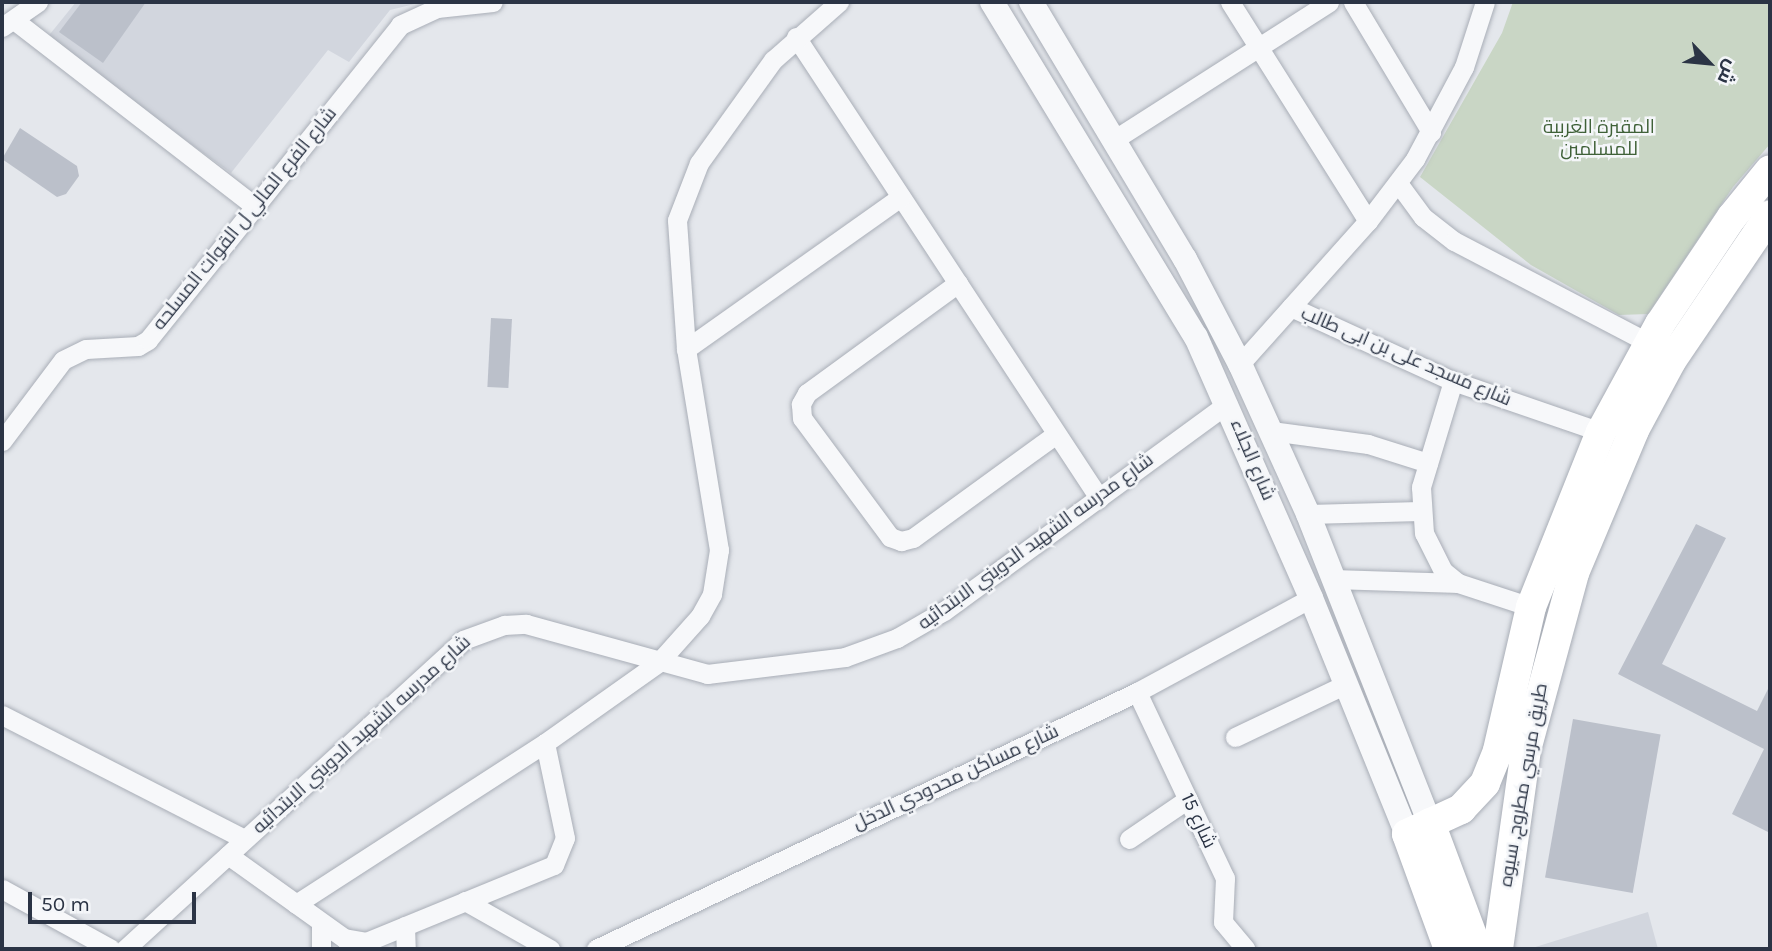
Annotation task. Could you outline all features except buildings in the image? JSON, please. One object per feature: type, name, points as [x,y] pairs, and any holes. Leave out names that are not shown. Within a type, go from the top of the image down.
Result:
[{"type":"main road","name":"طريق مرسي مطروح, سيوه","points":[[1498,949],[1526,750],[1574,573],[1602,501],[1665,373],[1757,225],[1770,170]]},
{"type":"main road","name":"طريق مرسي مطروح, سيوه","points":[[1419,829],[1461,809],[1493,767],[1531,607],[1601,432],[1649,343],[1757,225]]},
{"type":"main road","name":"شارع الجلاء","points":[[1419,829],[1449,949]]},
{"type":"main road","name":"شارع الجلاء","points":[[1419,829],[1477,949]]},
{"type":"street","points":[[38,2],[8,24],[256,206]]},
{"type":"street","name":"شارع الفرع المالي ل القوات المسلحه","points":[[2,441],[63,360],[86,349],[138,346],[148,340],[400,25],[438,8],[493,2]]},
{"type":"street","points":[[296,904],[545,743],[658,663],[700,616],[719,571],[717,535],[686,349],[675,240],[682,200],[699,163],[773,60],[796,37],[818,8],[839,2]]},
{"type":"street","name":"شارع الجلاء","points":[[992,2],[1160,272],[1227,404],[1346,684],[1419,829]]},
{"type":"street","name":"شارع الجلاء","points":[[1031,2],[1115,139],[1240,365],[1271,431],[1334,579],[1419,829]]},
{"type":"street","points":[[1230,2],[1256,48],[1368,221]]},
{"type":"street","points":[[1115,139],[1329,2]]},
{"type":"street","points":[[1353,2],[1431,132]]},
{"type":"street","points":[[1240,365],[1368,221],[1398,183],[1431,132],[1464,67],[1485,2]]},
{"type":"street","points":[[796,37],[1099,498]]},
{"type":"street","points":[[1398,183],[1423,217],[1454,241],[1649,343]]},
{"type":"street","points":[[686,349],[901,197]]},
{"type":"street","points":[[958,284],[807,393],[801,404],[802,418],[890,537],[901,541],[913,538],[1056,434]]},
{"type":"street","name":"شارع مسجد على بن ابى طالب","points":[[1291,307],[1453,381],[1601,432]]},
{"type":"street","points":[[1453,381],[1428,463],[1420,511],[1431,553],[1458,583]]},
{"type":"street","name":"شارع مدرسه الشهيد الدويني الابتدائيه","points":[[125,949],[463,640],[483,630],[504,625],[536,626],[658,663],[728,674],[818,663],[871,649],[944,611],[1227,404]]},
{"type":"street","points":[[1271,431],[1368,444],[1428,463]]},
{"type":"street","points":[[1308,514],[1420,511]]},
{"type":"street","points":[[1334,579],[1458,583],[1531,607]]},
{"type":"street","name":"شارع مساكن محدودي الدخل","points":[[596,949],[1137,692],[1311,598]]},
{"type":"street","points":[[1235,737],[1346,684]]},
{"type":"street","name":"شارع 15","points":[[1137,692],[1225,878],[1223,922],[1246,949]]},
{"type":"street","points":[[2,715],[244,839]]},
{"type":"street","points":[[228,855],[321,923],[358,942],[405,926],[554,865],[561,858],[565,838],[545,743]]},
{"type":"street","points":[[1129,839],[1188,799]]},
{"type":"street","points":[[2,889],[111,949]]},
{"type":"street","points":[[465,901],[546,948]]},
{"type":"street","points":[[321,923],[321,949]]},
{"type":"street","points":[[405,926],[406,949]]},
{"type":"shaded area","points":[[76,2],[423,2],[390,10],[349,62],[328,50],[231,173],[46,39]]},
{"type":"shaded area","points":[[1648,912],[1658,949],[1529,949]]},
{"type":"green space","name":"المقبرة الغربية للمسلمين","points":[[1513,2],[1770,2],[1770,144],[1733,187],[1648,314],[1619,315],[1531,265],[1420,177],[1502,33]]}]
